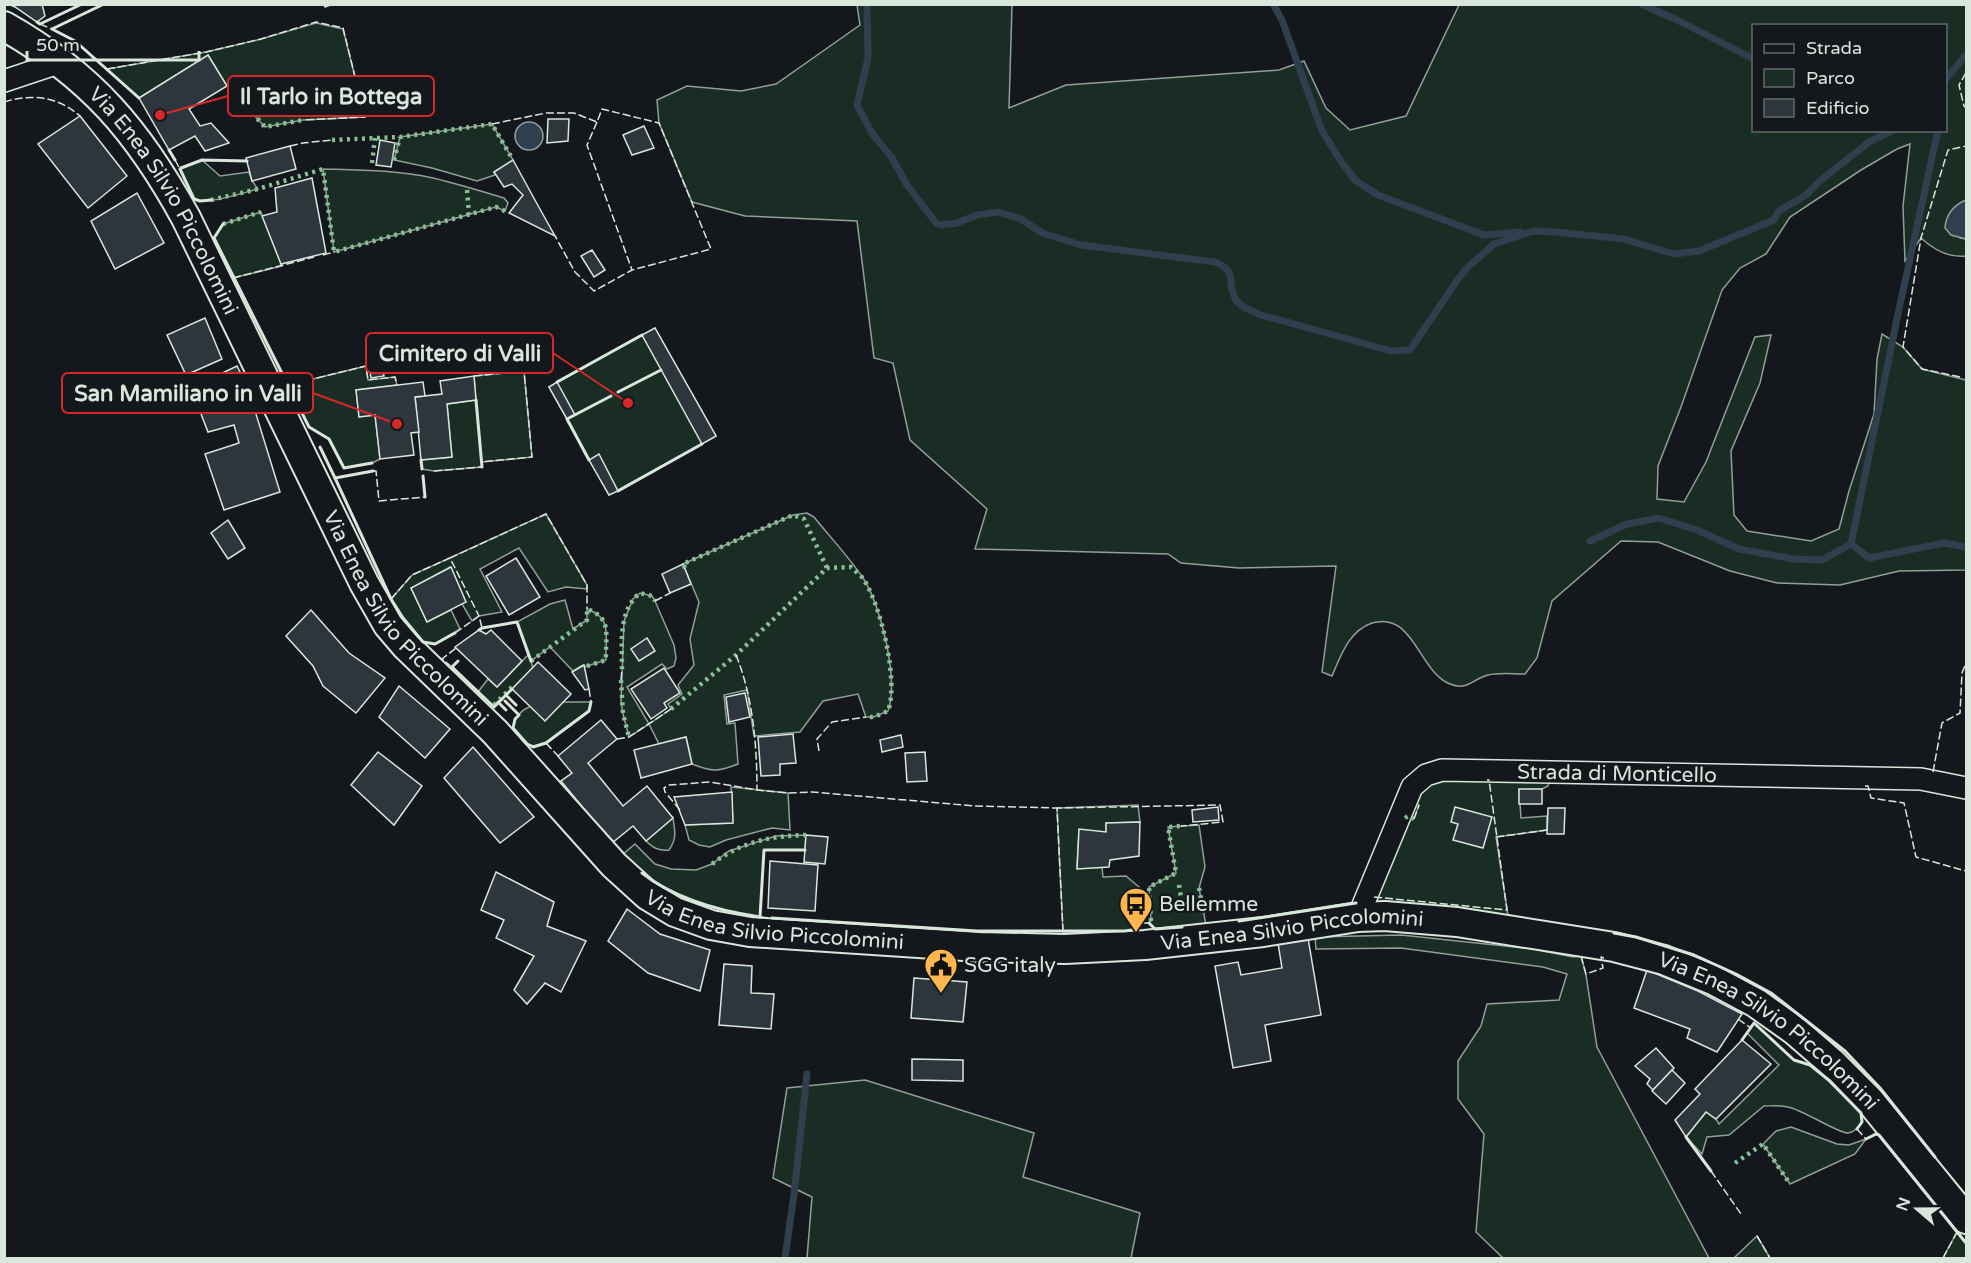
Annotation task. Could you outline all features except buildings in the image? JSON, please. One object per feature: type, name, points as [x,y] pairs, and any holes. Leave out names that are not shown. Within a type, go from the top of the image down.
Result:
[{"type":"main road","name":"Via Enea Silvio Piccolomini","points":[[4,26],[61,62],[83,80],[114,111],[164,178],[186,218],[364,583],[388,625],[417,657],[495,732],[614,865],[654,900],[686,916],[734,930],[979,947],[1065,949],[1145,945],[1263,932],[1358,917],[1385,916],[1425,919],[1590,942],[1664,960],[1727,986],[1781,1021],[1848,1077],[1966,1219]]},
{"type":"street","points":[[4,81],[61,62]]},
{"type":"street","name":"Strada di Monticello","points":[[1358,917],[1412,787],[1426,775],[1442,770],[1921,779],[1966,788]]},
{"type":"green space","points":[[857,5],[1012,5],[1009,108],[1066,85],[1279,70],[1304,61],[1326,108],[1350,130],[1406,116],[1459,5],[1966,5],[1966,200],[1964,201],[1960,238],[1966,239],[1966,256],[1953,256],[1942,252],[1921,238],[1905,261],[1903,206],[1910,144],[1861,170],[1790,217],[1766,254],[1740,268],[1722,290],[1658,466],[1657,499],[1684,502],[1706,462],[1755,337],[1771,335],[1760,383],[1731,451],[1734,515],[1747,531],[1811,541],[1839,529],[1874,414],[1877,359],[1882,334],[1903,347],[1922,369],[1966,380],[1966,570],[1899,571],[1840,585],[1777,583],[1730,571],[1658,542],[1621,541],[1552,601],[1537,658],[1525,674],[1492,674],[1470,684],[1456,686],[1439,677],[1407,634],[1397,626],[1386,622],[1372,623],[1357,632],[1347,645],[1332,676],[1322,672],[1336,566],[1239,568],[1181,563],[1168,554],[975,549],[987,509],[910,440],[893,363],[874,358],[857,221],[745,216],[692,202],[659,123],[657,100],[687,86],[741,91],[776,84],[860,25]]},
{"type":"green space","points":[[316,23],[343,29],[365,117],[303,120],[265,127],[227,86],[208,55],[139,98],[107,69],[206,52]]},
{"type":"green space","points":[[492,124],[513,160],[494,172],[495,175],[477,181],[394,160],[400,137]]},
{"type":"green space","points":[[202,160],[220,176],[249,172],[258,189],[217,200],[194,199],[180,169]]},
{"type":"green space","points":[[323,169],[419,175],[504,198],[508,203],[505,211],[496,207],[334,252]]},
{"type":"green space","points":[[261,212],[282,266],[233,278],[214,238],[223,224]]},
{"type":"green space","points":[[655,328],[716,436],[609,495],[549,387]]},
{"type":"green space","points":[[366,366],[368,380],[395,377],[397,385],[356,390],[359,417],[375,415],[380,459],[372,463],[344,468],[329,439],[309,427],[297,403],[313,379]]},
{"type":"green space","points":[[524,371],[532,457],[482,462],[482,467],[434,471],[422,469],[421,460],[452,457],[447,404],[476,400],[474,376]]},
{"type":"green space","points":[[807,513],[814,517],[858,570],[870,590],[882,624],[890,662],[891,697],[888,711],[874,717],[866,717],[858,694],[823,701],[800,732],[754,736],[747,690],[724,695],[727,724],[735,723],[738,764],[715,770],[692,764],[686,737],[659,744],[649,724],[671,709],[668,704],[682,694],[678,685],[694,665],[690,639],[699,602],[683,564],[793,515]]},
{"type":"green space","points":[[546,514],[587,585],[587,589],[566,587],[548,592],[519,548],[480,569],[502,612],[479,616],[472,621],[462,604],[450,567],[411,588],[427,622],[451,610],[460,629],[435,644],[423,642],[391,599],[412,575]]},
{"type":"green space","points":[[640,593],[652,596],[655,601],[674,645],[676,658],[674,666],[667,669],[662,664],[627,687],[649,724],[629,737],[621,702],[624,621],[633,599]]},
{"type":"green space","points":[[565,600],[573,629],[587,620],[587,609],[601,617],[606,629],[606,660],[584,667],[583,665],[573,671],[550,647],[531,661],[533,668],[494,707],[478,692],[488,679],[497,687],[528,655],[517,622],[550,604]]},
{"type":"green space","points":[[591,702],[589,711],[546,743],[531,745],[524,741],[513,728],[515,720],[525,709],[539,704]]},
{"type":"green space","points":[[1550,779],[1548,786],[1542,789],[1519,790],[1521,818],[1547,816],[1547,830],[1496,837],[1508,916],[1370,902],[1408,816],[1414,818],[1419,805],[1416,803],[1427,780]]},
{"type":"green space","points":[[731,787],[788,793],[790,830],[772,828],[726,840],[710,847],[689,840],[685,825],[733,823]]},
{"type":"green space","points":[[1138,805],[1140,822],[1106,823],[1106,832],[1079,830],[1077,868],[1102,867],[1103,877],[1126,876],[1139,887],[1140,926],[1115,932],[1063,932],[1057,808]]},
{"type":"green space","points":[[673,818],[675,831],[669,850],[651,846],[646,841]]},
{"type":"green space","points":[[1199,825],[1205,867],[1199,888],[1206,925],[1155,929],[1149,923],[1151,921],[1149,887],[1176,873],[1168,827]]},
{"type":"green space","points":[[806,835],[805,850],[764,850],[760,917],[719,909],[679,895],[650,879],[622,855],[635,844],[655,864],[671,869],[696,870],[712,864],[729,851],[776,836]]},
{"type":"green space","points":[[1401,935],[1533,949],[1573,957],[1581,956],[1597,1047],[1709,1258],[1503,1258],[1476,1232],[1484,1134],[1458,1099],[1458,1061],[1481,1026],[1487,1004],[1559,1000],[1567,974],[1543,967],[1401,948],[1316,949],[1315,937]]},
{"type":"green space","points":[[1754,1023],[1794,1060],[1810,1065],[1830,1081],[1861,1113],[1862,1122],[1856,1129],[1848,1133],[1844,1132],[1794,1109],[1764,1106],[1729,1135],[1707,1137],[1702,1154],[1686,1137],[1706,1112],[1719,1124],[1779,1065],[1747,1033]]},
{"type":"green space","points":[[865,1080],[1034,1133],[1023,1177],[1140,1213],[1131,1258],[807,1258],[812,1197],[773,1178],[787,1088]]},
{"type":"green space","points":[[1791,1127],[1837,1144],[1849,1145],[1866,1139],[1855,1154],[1790,1184],[1763,1144],[1776,1131]]},
{"type":"green space","points":[[1957,1232],[1966,1243],[1966,1258],[1943,1258]]},
{"type":"green space","points":[[1757,1236],[1770,1258],[1734,1258]]},
{"type":"water","points":[[529,122],[539,126],[543,136],[539,146],[529,150],[519,146],[515,136],[519,126]]},
{"type":"water","points":[[1966,200],[1966,239],[1951,235],[1945,228],[1951,211]]},
{"type":"waterway","points":[[867,4],[868,58],[857,105],[872,133],[892,158],[907,185],[936,223],[941,225],[957,223],[977,215],[998,212],[1021,219],[1042,233],[1081,245],[1215,262],[1229,272],[1232,290],[1236,300],[1242,306],[1261,315],[1391,351],[1410,350],[1458,279],[1494,244],[1533,231],[1624,239],[1674,254],[1699,251],[1774,220],[1779,211],[1806,195],[1821,180],[1869,142],[1889,132]]},
{"type":"waterway","points":[[1273,4],[1282,20],[1322,131],[1356,181],[1378,195],[1484,235],[1521,232]]},
{"type":"waterway","points":[[1641,4],[1752,58]]},
{"type":"waterway","points":[[1947,78],[1966,55]]},
{"type":"waterway","points":[[1590,541],[1627,524],[1659,518],[1697,530],[1739,549],[1794,559],[1822,560],[1851,544],[1938,132]]},
{"type":"waterway","points":[[1851,544],[1869,558],[1944,543],[1966,547]]},
{"type":"waterway","points":[[785,1258],[807,1074]]},
{"type":"hedge","points":[[232,91],[265,127],[303,120]]},
{"type":"hedge","points":[[332,140],[400,137],[492,124],[513,160]]},
{"type":"hedge","points":[[394,160],[400,137]]},
{"type":"hedge","points":[[372,163],[375,138]]},
{"type":"hedge","points":[[211,200],[258,189],[323,169],[334,252],[496,207],[509,213]]},
{"type":"hedge","points":[[467,190],[469,214]]},
{"type":"hedge","points":[[223,224],[261,212]]},
{"type":"hedge","points":[[685,568],[683,564],[793,515],[804,519],[827,568]]},
{"type":"hedge","points":[[671,709],[736,655],[827,568],[851,567],[863,578],[870,592],[882,625],[890,663],[891,698],[888,711],[874,717],[866,717]]},
{"type":"hedge","points":[[622,669],[622,638],[628,609],[640,593],[652,596],[655,601]]},
{"type":"hedge","points":[[531,661],[587,620],[587,609],[601,617],[604,623],[606,660],[584,667]]},
{"type":"hedge","points":[[621,680],[623,714],[629,737]]},
{"type":"hedge","points":[[494,705],[512,687]]},
{"type":"hedge","points":[[1405,818],[1408,816],[1414,819]]},
{"type":"hedge","points":[[1151,921],[1149,887],[1176,873],[1168,827],[1181,826]]},
{"type":"hedge","points":[[712,864],[745,845],[780,837],[806,835]]},
{"type":"hedge","points":[[1179,885],[1183,911]]},
{"type":"hedge","points":[[1199,888],[1204,914]]},
{"type":"hedge","points":[[1735,1163],[1763,1144],[1790,1184]]},
{"type":"fence","points":[[324,4],[325,7],[333,4]]},
{"type":"fence","points":[[107,69],[206,52],[261,39],[316,22],[343,28],[365,117],[303,120]]},
{"type":"fence","points":[[40,24],[52,29]]},
{"type":"fence","points":[[1966,73],[1959,85],[1966,108]]},
{"type":"fence","points":[[4,102],[35,97],[45,98],[63,105],[80,116]]},
{"type":"fence","points":[[492,124],[546,113],[574,113],[597,122],[602,109],[659,123],[711,249],[632,270],[594,291],[575,272],[555,236]]},
{"type":"fence","points":[[597,122],[587,145],[632,270]]},
{"type":"fence","points":[[290,146],[332,140]]},
{"type":"fence","points":[[1960,377],[1922,369],[1903,347],[1921,238],[1948,150],[1966,146]]},
{"type":"fence","points":[[175,160],[180,169]]},
{"type":"fence","points":[[323,255],[334,252]]},
{"type":"fence","points":[[233,278],[314,257]]},
{"type":"fence","points":[[297,403],[313,379],[366,366],[368,380],[395,377],[397,385]]},
{"type":"fence","points":[[474,376],[524,371],[532,457],[481,462]]},
{"type":"fence","points":[[434,471],[482,467]]},
{"type":"fence","points":[[373,471],[376,471],[379,501],[425,497]]},
{"type":"fence","points":[[450,558],[546,514],[587,585],[587,609]]},
{"type":"fence","points":[[391,599],[412,575],[450,558],[479,616]]},
{"type":"fence","points":[[655,601],[670,593],[669,589]]},
{"type":"fence","points":[[455,633],[479,616],[482,628]]},
{"type":"fence","points":[[452,667],[442,659],[456,648]]},
{"type":"fence","points":[[736,655],[742,671],[753,721],[757,790]]},
{"type":"fence","points":[[1933,772],[1942,723],[1960,713],[1962,673],[1966,663]]},
{"type":"fence","points":[[621,680],[622,669]]},
{"type":"fence","points":[[589,689],[591,702]]},
{"type":"fence","points":[[617,739],[629,737],[671,709]]},
{"type":"fence","points":[[819,751],[817,739],[832,722],[866,717]]},
{"type":"fence","points":[[546,743],[558,756]]},
{"type":"fence","points":[[1374,897],[1507,910],[1489,780],[1487,780]]},
{"type":"fence","points":[[680,810],[664,788],[669,785],[710,782],[788,793],[812,792],[975,806],[1057,808]]},
{"type":"fence","points":[[1865,786],[1868,786],[1871,798],[1904,803],[1916,857],[1966,871]]},
{"type":"fence","points":[[1063,932],[1057,808],[1220,805],[1223,822],[1181,826]]},
{"type":"fence","points":[[1414,819],[1419,805]]},
{"type":"fence","points":[[1496,837],[1547,830]]},
{"type":"fence","points":[[760,917],[772,918]]},
{"type":"fence","points":[[1142,923],[1149,923]]},
{"type":"fence","points":[[1581,956],[1586,974],[1603,968],[1601,957],[1604,958]]},
{"type":"fence","points":[[1738,1019],[1751,1028]]},
{"type":"fence","points":[[1857,1129],[1866,1139]]},
{"type":"fence","points":[[1711,1171],[1741,1214]]},
{"type":"fence","points":[[1943,1258],[1957,1232]]},
{"type":"fence","points":[[1757,1236],[1770,1258]]},
{"type":"wall","points":[[37,22],[40,24],[82,4]]},
{"type":"wall","points":[[104,4],[52,29],[75,41],[139,98]]},
{"type":"wall","points":[[169,150],[175,160]]},
{"type":"wall","points":[[211,200],[194,199],[180,169],[202,160],[247,161]]},
{"type":"wall","points":[[223,224],[214,238],[309,427],[329,439],[344,468],[372,463]]},
{"type":"wall","points":[[557,382],[642,335]]},
{"type":"wall","points":[[618,392],[661,370]]},
{"type":"wall","points":[[589,460],[567,419],[611,396]]},
{"type":"wall","points":[[476,400],[482,467]]},
{"type":"wall","points":[[618,491],[702,444]]},
{"type":"wall","points":[[320,447],[335,478]]},
{"type":"wall","points":[[421,460],[422,469]]},
{"type":"wall","points":[[373,471],[335,478],[391,599],[423,642],[435,644],[455,633]]},
{"type":"wall","points":[[423,476],[425,497]]},
{"type":"wall","points":[[479,630],[517,622],[531,661]]},
{"type":"wall","points":[[458,661],[452,667],[494,707],[512,689]]},
{"type":"wall","points":[[506,695],[516,705]]},
{"type":"wall","points":[[505,701],[519,715],[515,719],[513,728],[527,744],[533,747],[546,743],[589,711],[591,702]]},
{"type":"wall","points":[[498,702],[506,710]]},
{"type":"wall","points":[[642,873],[683,897],[729,911],[760,917],[764,850],[805,850]]},
{"type":"wall","points":[[1239,921],[1356,903]]},
{"type":"wall","points":[[772,918],[977,931],[1125,931],[1138,929],[1142,923]]},
{"type":"wall","points":[[1149,923],[1155,929],[1182,927]]},
{"type":"wall","points":[[1614,933],[1636,937],[1694,955],[1771,993],[1845,1051],[1880,1088],[1935,1157]]},
{"type":"wall","points":[[1742,1040],[1754,1023],[1794,1060],[1810,1065],[1830,1081],[1861,1113],[1862,1122],[1857,1129]]},
{"type":"wall","points":[[1866,1139],[1876,1134],[1879,1135],[1966,1243]]},
{"type":"wall","points":[[1686,1137],[1711,1171]]},
{"type":"place","name":"Il Tarlo in Bottega","points":[[160,115]]},
{"type":"place","name":"Cimitero di Valli","points":[[628,403]]},
{"type":"place","name":"San Mamiliano in Valli","points":[[397,424]]},
{"type":"place","name":"Bellemme","points":[[1136,933]]},
{"type":"place","name":"SGG italy","points":[[941,994]]}]
